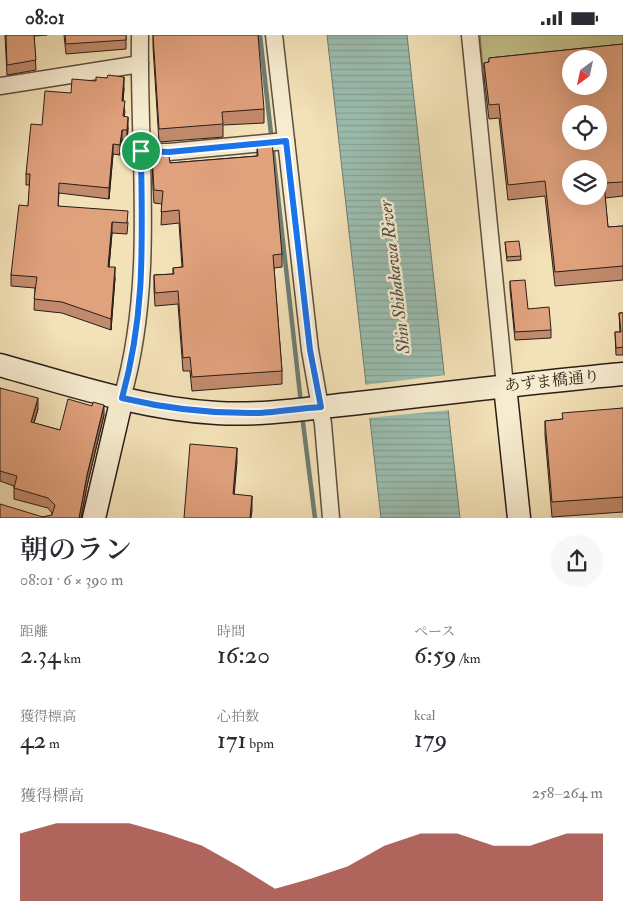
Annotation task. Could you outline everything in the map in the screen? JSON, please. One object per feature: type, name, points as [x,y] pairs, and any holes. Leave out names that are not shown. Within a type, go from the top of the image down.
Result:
[{"type":"street","points":[[94,518],[134,353],[142,286],[140,35]]},
{"type":"street","points":[[274,35],[310,350],[328,406],[331,518]]},
{"type":"street","points":[[470,35],[519,518]]},
{"type":"street","points":[[0,86],[140,64]]},
{"type":"street","points":[[141,151],[169,152],[286,141]]},
{"type":"street","points":[[0,365],[122,398],[172,409],[218,413],[261,413],[328,406]]},
{"type":"street","name":"あずま橋通り","points":[[328,406],[623,374]]},
{"type":"shaded area","points":[[480,35],[623,35],[623,53],[608,55],[608,50],[562,50],[562,60],[483,68]]},
{"type":"water","name":"Shin Shibakawa River","points":[[327,35],[407,35],[460,518],[381,518]]},
{"type":"pier","points":[[446,375],[450,410],[368,418],[364,385]]},
{"type":"building","points":[[6,35],[34,35],[36,60],[7,65]]},
{"type":"building","points":[[65,35],[126,35],[126,40],[66,44]]},
{"type":"building","points":[[153,35],[258,35],[264,109],[222,112],[223,124],[159,129]]},
{"type":"building","points":[[623,44],[623,182],[607,183],[607,160],[562,160],[562,205],[606,205],[608,227],[623,226],[623,266],[555,272],[545,181],[508,185],[499,104],[489,105],[484,63],[489,62],[489,58],[562,50],[562,95],[608,95],[608,50],[566,50]]},
{"type":"building","points":[[108,75],[124,77],[122,101],[125,101],[123,116],[128,117],[127,130],[122,130],[120,145],[113,144],[109,188],[59,183],[58,206],[128,211],[127,223],[112,222],[108,267],[115,267],[111,319],[62,302],[34,299],[37,277],[11,275],[19,205],[28,206],[30,174],[26,174],[31,124],[42,125],[45,91],[71,93],[72,79],[96,81],[96,77],[107,78]]},
{"type":"building","points":[[272,141],[282,254],[273,255],[282,371],[192,377],[190,357],[183,358],[178,291],[155,293],[154,275],[174,274],[173,268],[183,267],[179,210],[161,212],[163,191],[154,190],[152,155],[156,149],[168,149],[170,163],[258,156],[257,143]]},
{"type":"building","points":[[519,241],[521,256],[507,257],[505,242]]},
{"type":"building","points":[[525,280],[528,309],[549,307],[551,330],[515,332],[510,281]]},
{"type":"building","points":[[619,313],[623,313],[623,347],[616,348],[615,332],[621,332]]},
{"type":"building","points":[[0,388],[38,398],[31,422],[60,430],[68,399],[92,406],[93,402],[104,405],[79,518],[0,518],[0,504],[43,517],[52,515],[55,505],[48,498],[14,488],[17,476],[0,471]]},
{"type":"building","points":[[623,408],[623,497],[552,502],[545,421],[563,419],[562,413]]},
{"type":"building","points":[[190,444],[237,448],[233,494],[252,496],[250,518],[184,518]]},
{"type":"waterway","points":[[260,35],[301,403]]},
{"type":"waterway","points":[[302,415],[315,518]]},
{"type":"route","points":[[286,141],[310,350],[321,407],[261,413],[218,413],[172,409],[122,398],[134,353],[139,324],[142,286],[141,151],[169,152],[286,141]]}]
